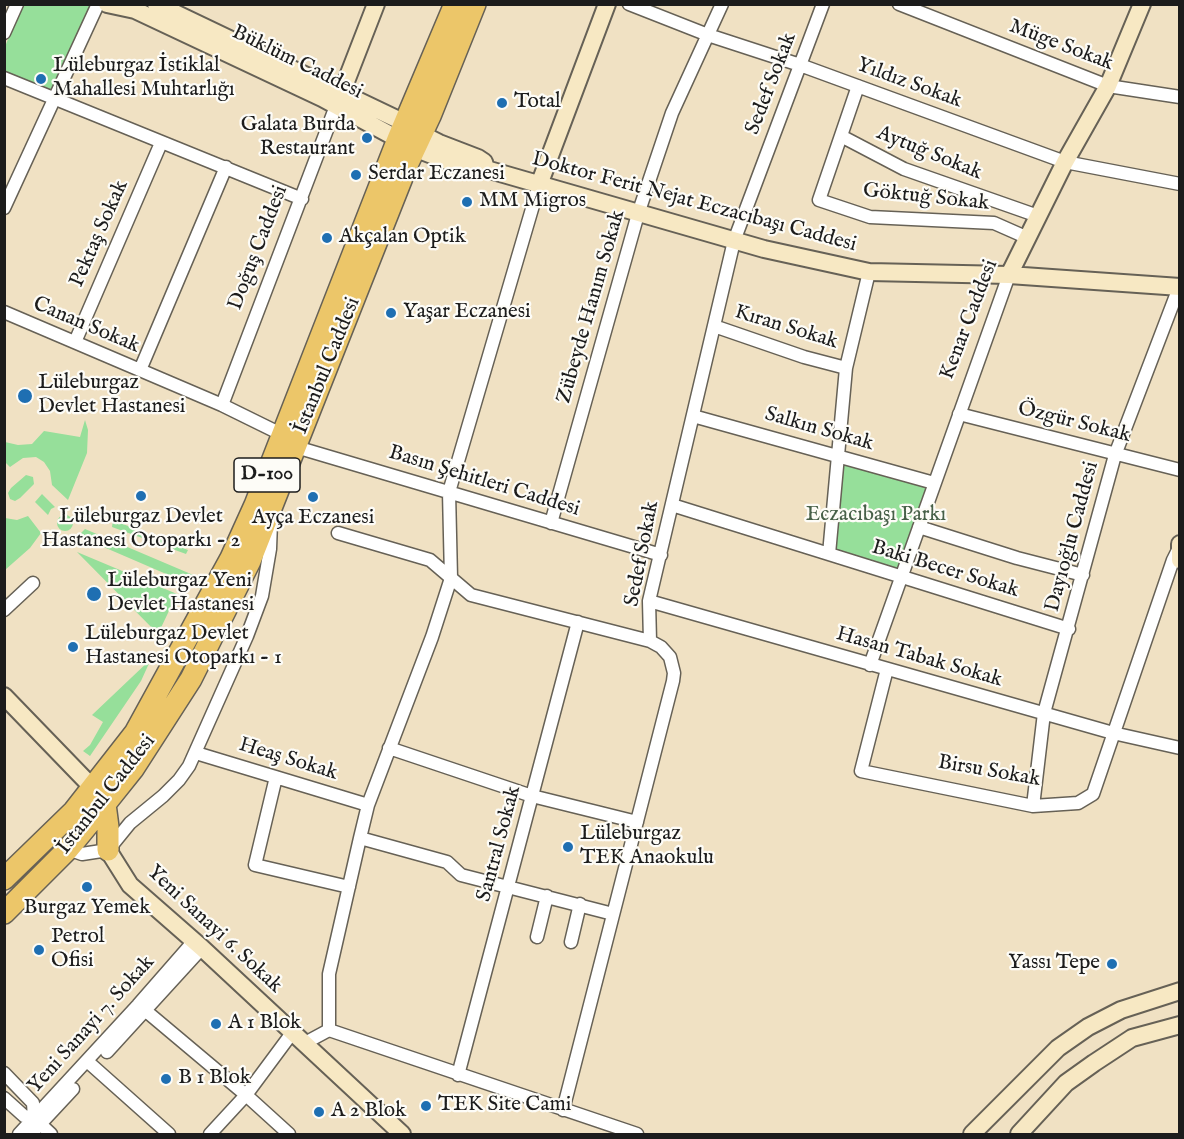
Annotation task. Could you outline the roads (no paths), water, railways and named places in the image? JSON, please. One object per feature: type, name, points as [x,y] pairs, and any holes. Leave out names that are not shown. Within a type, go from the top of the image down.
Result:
[{"type":"highway","name":"İstanbul Caddesi","points":[[4,879],[74,811],[99,796],[133,769],[191,679],[250,561],[272,506],[290,441],[409,136],[455,4]]},
{"type":"highway","name":"İstanbul Caddesi","points":[[409,136],[430,116],[475,4]]},
{"type":"highway","name":"İstanbul Caddesi","points":[[4,913],[68,849],[215,588],[290,441]]},
{"type":"highway","points":[[99,796],[108,827],[108,850]]},
{"type":"main road","name":"Büklüm Caddesi","points":[[107,4],[135,10],[339,100]]},
{"type":"main road","name":"Büklüm Caddesi","points":[[156,4],[409,136]]},
{"type":"main road","name":"Doğuş Caddesi","points":[[339,100],[376,4]]},
{"type":"main road","points":[[539,185],[607,4]]},
{"type":"main road","name":"Kenar Caddesi","points":[[1009,275],[1065,162],[1108,86],[1142,4]]},
{"type":"main road","name":"Doktor Ferit Nejat Eczacıbaşı Caddesi","points":[[409,136],[439,143],[478,158],[484,162],[486,169],[539,185],[734,241],[869,272],[1009,275],[1179,286]]},
{"type":"main road","points":[[1179,546],[1179,560]]},
{"type":"main road","points":[[4,696],[99,796]]},
{"type":"main road","name":"Yeni Sanayi 6. Sokak","points":[[108,850],[130,885],[198,944],[395,1132]]},
{"type":"main road","points":[[972,1134],[1058,1048],[1121,1010],[1179,991]]},
{"type":"main road","points":[[1018,1134],[1066,1083],[1094,1063],[1132,1038],[1179,1025]]},
{"type":"street","points":[[4,33],[16,4]]},
{"type":"street","points":[[4,208],[98,4]]},
{"type":"street","name":"Yıldız Sokak","points":[[629,4],[708,35],[800,65],[1065,162],[1179,184]]},
{"type":"street","name":"Zübeyde Hanım Sokak","points":[[551,523],[638,214],[672,113],[722,4]]},
{"type":"street","name":"Sedef Sokak","points":[[650,641],[649,601],[734,241],[823,4]]},
{"type":"street","name":"Müge Sokak","points":[[899,4],[1108,86],[1179,97]]},
{"type":"street","points":[[4,78],[302,199]]},
{"type":"street","points":[[841,136],[858,86]]},
{"type":"street","name":"Doğuş Caddesi","points":[[222,405],[339,100]]},
{"type":"street","name":"Göktuğ Sokak","points":[[841,136],[819,200],[870,217],[994,224],[1028,238]]},
{"type":"street","name":"Aytuğ Sokak","points":[[841,136],[903,169],[1038,216]]},
{"type":"street","name":"Pektaş Sokak","points":[[75,342],[161,143]]},
{"type":"street","points":[[140,370],[226,167]]},
{"type":"street","points":[[329,1030],[329,974],[360,837],[368,805],[432,637],[451,578],[449,492],[539,185]]},
{"type":"street","points":[[829,554],[846,368],[869,272]]},
{"type":"street","name":"Kenar Caddesi","points":[[870,665],[1009,275]]},
{"type":"street","name":"Dayıoğlu Caddesi","points":[[1033,806],[1044,713],[1069,629],[1115,454],[1179,286]]},
{"type":"street","name":"Canan Sokak","points":[[4,312],[222,405],[290,441]]},
{"type":"street","name":"Kıran Sokak","points":[[714,326],[804,357],[846,368]]},
{"type":"street","name":"Özgür Sokak","points":[[959,414],[1179,470]]},
{"type":"street","name":"Salkın Sokak","points":[[693,416],[934,483]]},
{"type":"street","name":"Basın Şehitleri Caddesi","points":[[290,441],[449,492],[661,555]]},
{"type":"street","name":"Baki Becer Sokak","points":[[672,505],[1069,629]]},
{"type":"street","points":[[68,849],[82,854],[108,850],[135,818],[179,780],[196,753],[262,596],[270,549],[272,506]]},
{"type":"street","points":[[919,527],[1017,558],[1083,575]]},
{"type":"street","points":[[338,533],[430,560],[471,595],[650,641],[661,647],[670,657],[674,673],[673,681],[563,1110]]},
{"type":"street","name":"Birsu Sokak","points":[[887,669],[861,771],[1033,806],[1078,804],[1094,794],[1113,733],[1179,546]]},
{"type":"street","points":[[4,610],[33,583]]},
{"type":"street","name":"Hasan Tabak Sokak","points":[[649,601],[1113,733],[1179,748]]},
{"type":"street","name":"Santral Sokak","points":[[458,1075],[578,622]]},
{"type":"street","points":[[389,748],[532,796],[637,822]]},
{"type":"street","name":"Heaş Sokak","points":[[196,753],[368,805]]},
{"type":"street","points":[[276,777],[255,865],[349,887]]},
{"type":"street","points":[[360,837],[447,862],[461,875],[613,914]]},
{"type":"street","points":[[537,937],[547,896]]},
{"type":"street","points":[[571,942],[580,904]]},
{"type":"street","name":"Yeni Sanayi 7. Sokak","points":[[19,1134],[37,1121],[198,944]]},
{"type":"street","points":[[142,1008],[289,1134]]},
{"type":"street","points":[[210,1134],[297,1039],[329,1030],[637,1134]]},
{"type":"street","points":[[90,1063],[169,1134]]},
{"type":"street","points":[[4,1072],[33,1102],[37,1121]]},
{"type":"street","points":[[4,1098],[24,1116],[37,1121],[51,1134]]},
{"type":"street","name":"Yeni Sanayi 7. Sokak","points":[[31,1134],[37,1121]]},
{"type":"place","name":"Lüleburgaz İstiklal Mahallesi Muhtarlığı","points":[[41,79]]},
{"type":"place","name":"Total","points":[[502,103]]},
{"type":"place","name":"Galata Burda Restaurant","points":[[367,138]]},
{"type":"place","name":"Serdar Eczanesi","points":[[356,175]]},
{"type":"place","name":"MM Migros","points":[[467,202]]},
{"type":"place","name":"Akçalan Optik","points":[[327,238]]},
{"type":"place","name":"Yaşar Eczanesi","points":[[391,313]]},
{"type":"place","name":"Lüleburgaz Devlet Hastanesi","points":[[25,396]]},
{"type":"place","name":"Lüleburgaz Devlet Hastanesi Otoparkı - 2","points":[[141,496]]},
{"type":"place","name":"Ayça Eczanesi","points":[[313,497]]},
{"type":"place","name":"Lüleburgaz Yeni Devlet Hastanesi","points":[[94,594]]},
{"type":"place","name":"Lüleburgaz Devlet Hastanesi Otoparkı - 1","points":[[73,647]]},
{"type":"place","name":"Lüleburgaz TEK Anaokulu","points":[[568,847]]},
{"type":"place","name":"Burgaz Yemek","points":[[87,887]]},
{"type":"place","name":"Petrol Ofisi","points":[[39,950]]},
{"type":"place","name":"Yassı Tepe","points":[[1112,964]]},
{"type":"place","name":"A 1 Blok","points":[[216,1024]]},
{"type":"place","name":"B 1 Blok","points":[[166,1079]]},
{"type":"place","name":"TEK Site Cami","points":[[426,1106]]},
{"type":"place","name":"A 2 Blok","points":[[319,1112]]},
{"type":"park label","name":"Eczacıbaşı Parkı","points":[[876,516]]}]
